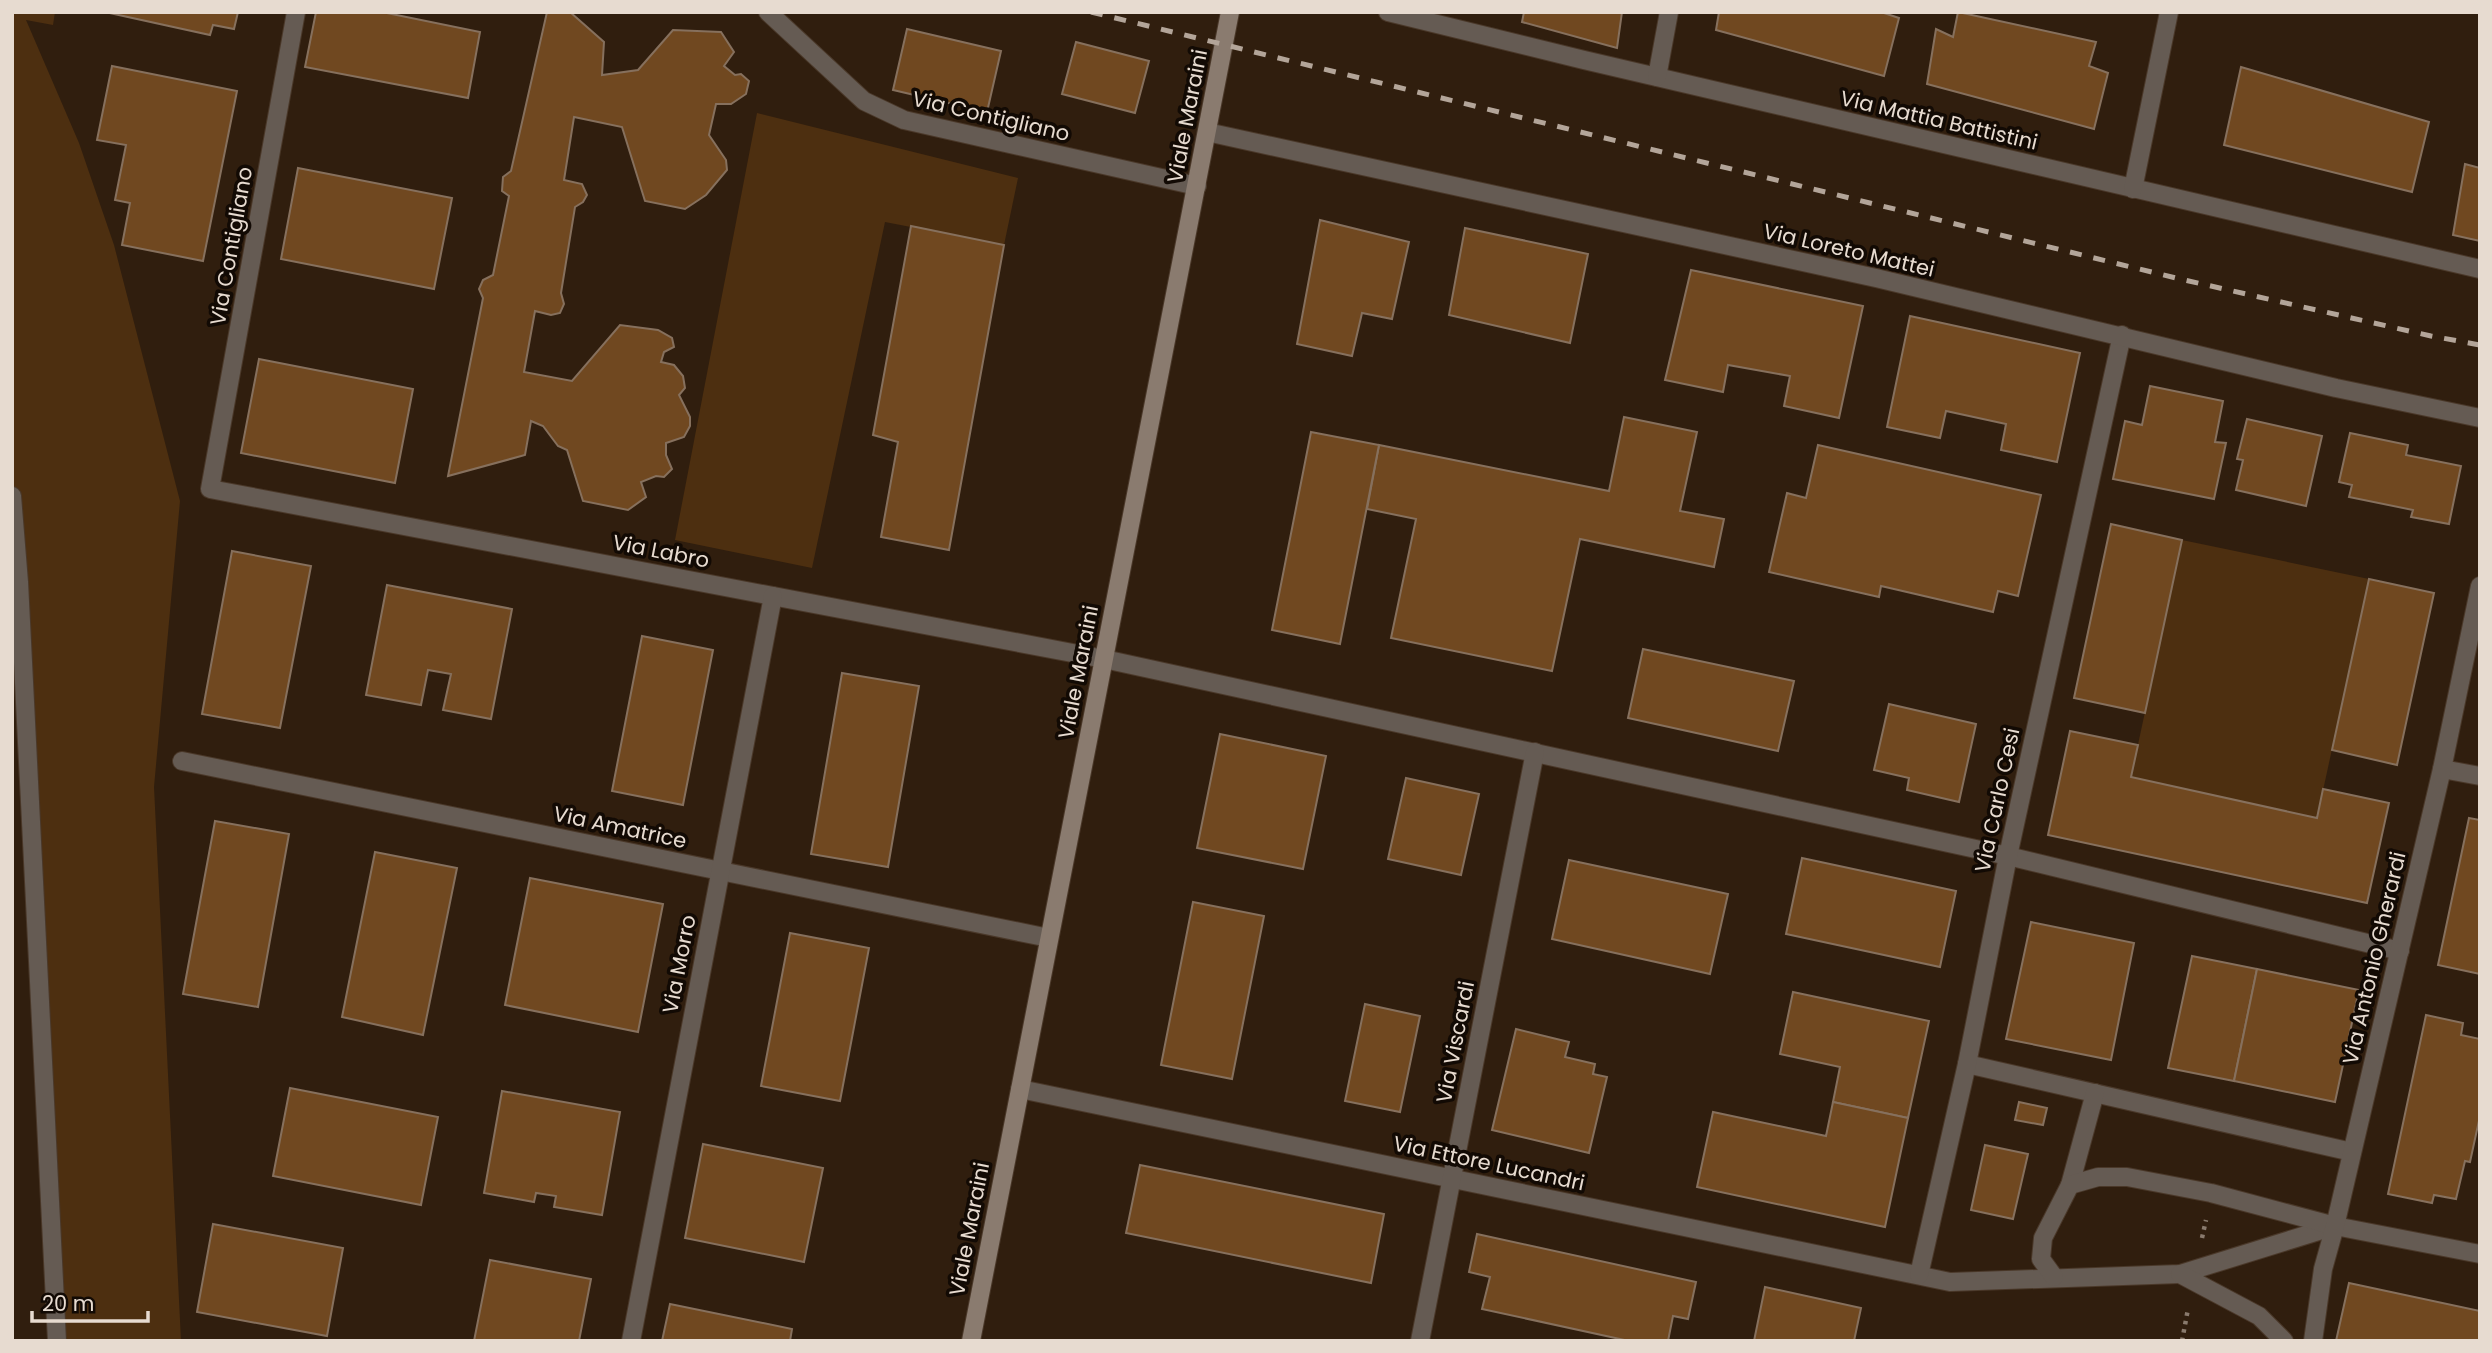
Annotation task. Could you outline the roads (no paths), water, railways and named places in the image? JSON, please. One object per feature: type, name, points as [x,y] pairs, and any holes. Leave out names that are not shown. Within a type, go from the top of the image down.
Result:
[{"type":"main road","name":"Viale Maraini","points":[[971,1341],[1230,12]]},
{"type":"street","name":"Via Contigliano","points":[[210,489],[296,12]]},
{"type":"street","name":"Via Contigliano","points":[[768,12],[863,101],[904,120],[1197,186]]},
{"type":"street","name":"Via Mattia Battistini","points":[[1388,12],[2480,270]]},
{"type":"street","points":[[1657,77],[1669,12]]},
{"type":"street","points":[[2133,189],[2169,12]]},
{"type":"street","name":"Via Loreto Mattei","points":[[1207,132],[1876,278],[2336,388],[2480,418]]},
{"type":"street","name":"Via Carlo Cesi","points":[[1919,1275],[1967,1065],[2008,856],[2122,335]]},
{"type":"street","name":"Via Labro","points":[[210,489],[1104,659],[2008,856],[2400,951]]},
{"type":"street","points":[[12,496],[19,582],[57,1341]]},
{"type":"street","name":"Via Antonio Gherardi","points":[[2313,1341],[2323,1269],[2400,951],[2480,586]]},
{"type":"street","name":"Via Morro","points":[[631,1341],[773,596]]},
{"type":"street","name":"Via Viscardi","points":[[1420,1341],[1535,752]]},
{"type":"street","name":"Via Amatrice","points":[[182,761],[1049,938]]},
{"type":"street","points":[[2442,768],[2480,776]]},
{"type":"street","points":[[1967,1065],[2352,1152]]},
{"type":"street","name":"Via Ettore Lucandri","points":[[1020,1089],[1950,1282],[2189,1275]]},
{"type":"street","points":[[2054,1278],[2042,1259],[2043,1238],[2070,1185],[2095,1093]]},
{"type":"street","points":[[2070,1185],[2098,1177],[2127,1177],[2211,1193],[2335,1226],[2480,1254]]},
{"type":"street","points":[[2189,1275],[2335,1226]]},
{"type":"street","points":[[2189,1275],[2259,1316],[2284,1341]]},
{"type":"railway","points":[[1091,12],[2180,279],[2480,345]]}]
